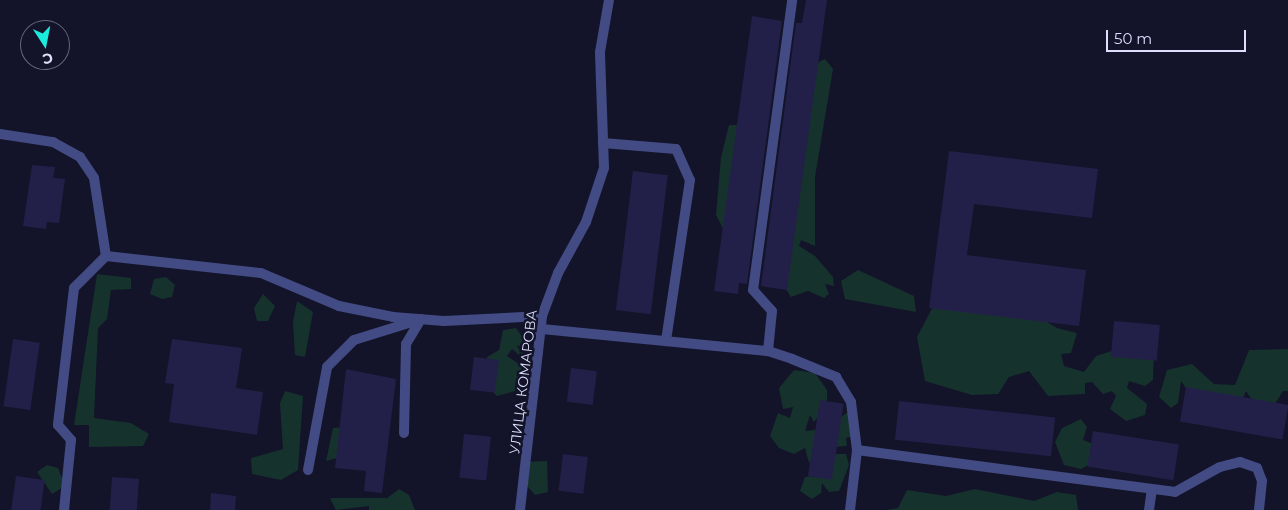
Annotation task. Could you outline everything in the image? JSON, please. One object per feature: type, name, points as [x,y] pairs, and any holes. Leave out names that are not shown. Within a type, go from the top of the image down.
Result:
[{"type":"street","name":"УЛИЦА КОМАРОВА","points":[[520,510],[542,316],[558,273],[586,222],[604,168],[600,52],[609,0]]},
{"type":"street","points":[[768,351],[772,311],[753,290],[792,0]]},
{"type":"street","points":[[0,134],[53,142],[80,158],[94,178],[106,256]]},
{"type":"street","points":[[603,143],[676,150],[690,180],[666,341]]},
{"type":"street","points":[[106,256],[261,273],[338,306],[421,319],[542,316]]},
{"type":"street","points":[[64,510],[72,440],[58,425],[74,288],[106,256]]},
{"type":"street","points":[[404,433],[406,344],[421,319]]},
{"type":"street","points":[[308,470],[327,367],[354,340],[421,319]]},
{"type":"street","points":[[542,329],[768,351],[836,377],[851,402],[857,450],[850,510]]},
{"type":"street","points":[[857,450],[1175,492],[1220,467],[1240,462],[1256,468],[1262,481],[1259,510]]},
{"type":"street","points":[[1149,510],[1152,489]]},
{"type":"green space","points":[[825,59],[833,69],[815,177],[815,246],[801,240],[799,246],[815,256],[833,277],[834,286],[825,284],[829,294],[824,298],[808,291],[791,297],[783,285],[810,66]]},
{"type":"green space","points":[[729,125],[743,125],[726,234],[716,215],[721,157]]},
{"type":"green space","points":[[858,270],[914,296],[916,312],[845,299],[841,281]]},
{"type":"green space","points":[[97,274],[131,278],[131,289],[111,290],[107,319],[98,328],[94,418],[131,423],[149,434],[143,446],[89,447],[89,425],[74,425]]},
{"type":"green space","points":[[166,277],[175,285],[172,297],[162,299],[150,294],[154,279]]},
{"type":"green space","points":[[263,294],[275,306],[268,321],[257,321],[254,308]]},
{"type":"green space","points":[[937,299],[1037,316],[1057,328],[1077,333],[1071,353],[1061,354],[1064,366],[1084,372],[1096,356],[1118,349],[1154,349],[1153,380],[1145,386],[1129,381],[1127,388],[1147,404],[1145,415],[1126,421],[1110,409],[1116,396],[1112,391],[1103,394],[1092,382],[1085,383],[1085,394],[1048,396],[1029,371],[1009,377],[998,394],[972,395],[925,381],[917,337]]},
{"type":"green space","points":[[297,301],[313,312],[305,357],[295,355],[293,322]]},
{"type":"green space","points":[[516,328],[528,345],[521,357],[512,349],[507,356],[522,366],[515,391],[497,396],[485,384],[487,357],[499,350],[503,330]]},
{"type":"green space","points":[[1288,349],[1288,391],[1283,391],[1271,410],[1258,409],[1246,391],[1238,409],[1201,410],[1181,381],[1178,403],[1171,408],[1159,397],[1167,370],[1192,364],[1214,384],[1235,385],[1249,350]]},
{"type":"green space","points":[[794,370],[815,373],[827,390],[827,406],[814,422],[810,415],[805,431],[823,429],[851,410],[854,436],[846,438],[847,446],[834,447],[835,454],[846,454],[849,465],[839,491],[829,492],[822,483],[821,493],[812,499],[800,491],[805,477],[826,475],[820,455],[809,463],[805,448],[794,454],[779,448],[770,436],[778,413],[790,418],[793,407],[783,409],[779,388]]},
{"type":"green space","points":[[285,391],[303,396],[298,470],[281,480],[252,474],[251,458],[283,449],[280,403]]},
{"type":"green space","points":[[1081,419],[1087,427],[1083,440],[1096,445],[1092,463],[1081,469],[1064,465],[1055,442],[1062,428]]},
{"type":"green space","points":[[345,427],[341,457],[326,461],[333,428]]},
{"type":"green space","points":[[547,461],[548,492],[535,495],[519,477],[525,462]]},
{"type":"green space","points":[[47,465],[58,468],[65,486],[52,494],[37,472]]},
{"type":"green space","points":[[399,489],[409,495],[415,510],[369,510],[369,506],[336,510],[330,498],[387,498]]},
{"type":"green space","points":[[975,489],[1034,501],[1057,492],[1076,495],[1078,510],[886,510],[898,508],[907,490],[946,496]]},
{"type":"building","points":[[806,0],[827,0],[787,290],[761,286],[796,23],[802,23]]},
{"type":"building","points":[[752,16],[782,21],[747,284],[739,283],[738,294],[714,291]]},
{"type":"building","points":[[949,151],[1098,169],[1092,218],[974,204],[967,255],[1086,270],[1079,326],[929,308]]},
{"type":"building","points":[[32,165],[55,167],[53,178],[65,179],[59,223],[47,222],[46,229],[23,226]]},
{"type":"building","points":[[633,171],[668,175],[651,314],[616,310]]},
{"type":"building","points":[[1114,321],[1160,325],[1157,361],[1111,357]]},
{"type":"building","points":[[13,339],[40,343],[30,410],[4,406]]},
{"type":"building","points":[[172,339],[242,348],[236,388],[263,392],[257,435],[169,422],[174,384],[165,383]]},
{"type":"building","points":[[474,357],[499,360],[495,393],[470,390]]},
{"type":"building","points":[[571,368],[597,371],[593,405],[567,402]]},
{"type":"building","points":[[346,369],[396,379],[382,493],[364,491],[366,471],[335,468]]},
{"type":"building","points":[[1186,387],[1288,405],[1282,440],[1180,421]]},
{"type":"building","points":[[820,400],[844,404],[832,480],[808,476]]},
{"type":"building","points":[[899,401],[1055,417],[1051,456],[895,440]]},
{"type":"building","points":[[1093,431],[1179,445],[1173,480],[1087,467]]},
{"type":"building","points":[[464,434],[491,437],[486,481],[459,478]]},
{"type":"building","points":[[563,454],[588,457],[583,494],[558,491]]},
{"type":"building","points":[[16,476],[45,480],[41,510],[11,510]]},
{"type":"building","points":[[112,477],[139,479],[137,510],[110,510]]},
{"type":"building","points":[[211,493],[236,496],[235,510],[210,510]]}]
